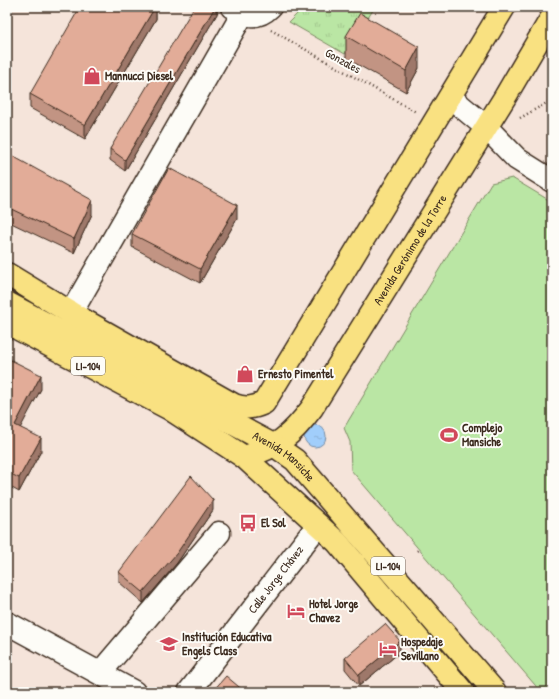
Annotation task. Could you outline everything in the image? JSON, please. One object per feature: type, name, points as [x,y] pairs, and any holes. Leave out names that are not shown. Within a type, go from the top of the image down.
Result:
[{"type":"main road","points":[[7,274],[72,313],[234,405],[242,408],[253,408],[264,403],[504,7]]},
{"type":"main road","name":"Avenida Gerónimo de la Torre","points":[[244,457],[275,446],[299,425],[312,408],[486,127],[552,17]]},
{"type":"main road","name":"Avenida Mansiche","points":[[7,303],[173,401],[244,457],[337,542],[463,692]]},
{"type":"main road","name":"Avenida Mansiche","points":[[7,323],[173,401],[275,446],[295,460],[495,692]]},
{"type":"street","points":[[72,313],[237,11],[256,16],[270,7]]},
{"type":"street","points":[[450,97],[486,127],[517,159],[552,181]]},
{"type":"street","name":"Calle Jorge Chávez","points":[[189,692],[318,525]]},
{"type":"street","points":[[100,673],[219,533]]},
{"type":"street","points":[[7,623],[134,692]]},
{"type":"path","name":"Gonzales","points":[[270,30],[434,122]]},
{"type":"path","points":[[520,118],[552,100]]},
{"type":"green space","points":[[301,7],[375,7],[345,54],[289,22],[300,11]]},
{"type":"green space","name":"Complejo Mansiche","points":[[512,178],[552,202],[552,692],[541,692],[351,470],[350,442],[344,428],[491,183]]},
{"type":"water","points":[[311,425],[319,425],[326,432],[326,440],[319,447],[311,447],[304,440],[304,432]]},
{"type":"building","points":[[80,7],[155,7],[85,125],[30,94]]},
{"type":"building","points":[[194,7],[215,7],[125,160],[110,149]]},
{"type":"building","points":[[360,13],[419,47],[406,71],[346,36]]},
{"type":"building","points":[[7,153],[92,200],[74,239],[7,207]]},
{"type":"building","points":[[169,168],[237,205],[200,269],[132,234]]},
{"type":"building","points":[[7,358],[41,375],[15,425],[41,438],[19,478],[7,472]]},
{"type":"building","points":[[191,476],[213,500],[177,553],[143,592],[119,572]]},
{"type":"building","points":[[385,624],[400,641],[359,675],[345,658]]},
{"type":"building","points":[[226,676],[245,692],[212,692]]},
{"type":"place","name":"Mannucci Diesel","points":[[92,76]]},
{"type":"place","name":"Ernesto Pimentel","points":[[245,374]]},
{"type":"place","name":"Complejo Mansiche","points":[[449,435]]},
{"type":"place","name":"El Sol","points":[[248,523]]},
{"type":"place","name":"Hotel Jorge Chavez","points":[[296,611]]},
{"type":"place","name":"Institución Educativa Engels Class","points":[[169,644]]},
{"type":"place","name":"Hospedaje Sevillano","points":[[388,649]]}]
